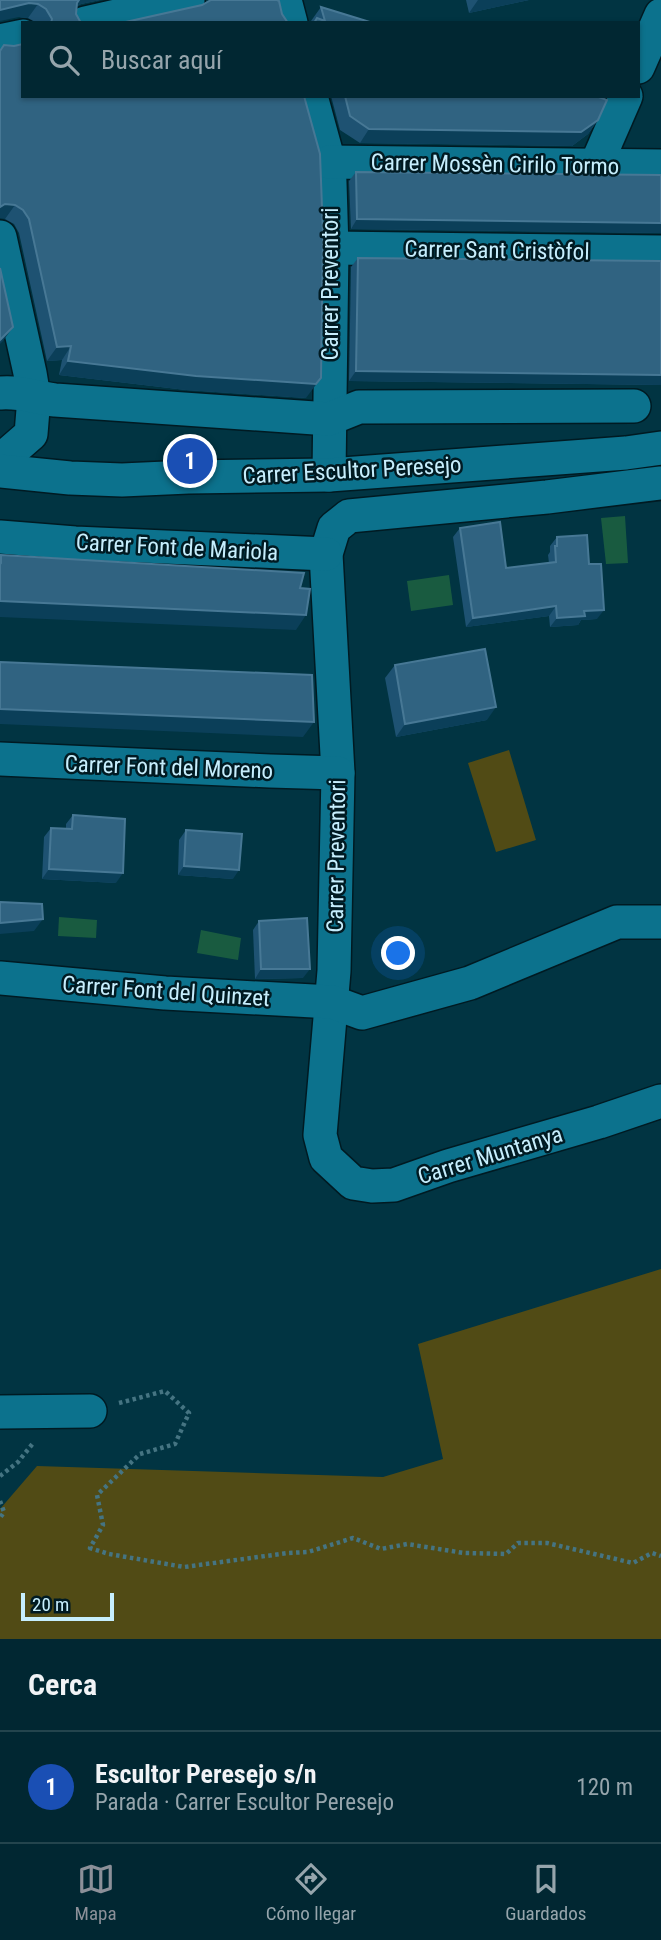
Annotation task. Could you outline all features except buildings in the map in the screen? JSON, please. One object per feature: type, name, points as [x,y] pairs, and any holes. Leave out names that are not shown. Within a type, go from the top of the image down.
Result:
[{"type":"street","points":[[94,21],[188,0]]},
{"type":"street","points":[[285,0],[290,21]]},
{"type":"street","points":[[640,62],[661,15]]},
{"type":"street","points":[[0,41],[21,36]]},
{"type":"street","name":"Carrer Preventori","points":[[312,98],[329,162],[332,248],[329,475]]},
{"type":"street","points":[[596,166],[625,98]]},
{"type":"street","name":"Carrer Mossèn Cirilo Tormo","points":[[329,162],[661,166]]},
{"type":"street","points":[[0,237],[34,397],[30,434],[0,461]]},
{"type":"street","name":"Carrer Sant Cristòfol","points":[[332,248],[661,252]]},
{"type":"street","points":[[0,393],[15,391],[55,400],[329,419],[359,407],[634,407]]},
{"type":"street","points":[[30,434],[70,478]]},
{"type":"street","name":"Carrer Escultor Peresejo","points":[[0,471],[122,480],[329,475],[626,453],[661,448]]},
{"type":"street","name":"Carrer Escultor Peresejo","points":[[330,541],[349,516],[661,483]]},
{"type":"street","name":"Carrer Font de Mariola","points":[[0,537],[75,543],[330,541]]},
{"type":"street","name":"Carrer Preventori","points":[[326,1158],[320,1135],[334,971],[338,773],[330,541]]},
{"type":"street","name":"Carrer Font del Moreno","points":[[0,760],[338,773]]},
{"type":"street","name":"Carrer Font del Quinzet","points":[[0,978],[165,993],[332,1002],[362,1013],[470,983],[617,922],[661,922]]},
{"type":"street","name":"Carrer Muntanya","points":[[326,1158],[353,1183],[394,1185],[661,1101]]},
{"type":"street","points":[[0,1412],[90,1410]]},
{"type":"path","points":[[90,1410],[165,1391],[189,1413],[174,1444],[140,1454],[97,1495],[103,1525],[90,1548],[109,1554],[184,1567],[308,1552],[353,1538],[381,1549],[407,1544],[464,1553],[506,1554],[518,1543],[547,1543],[633,1563],[652,1553],[661,1556]]},
{"type":"path","points":[[0,1501],[4,1512],[0,1518]]},
{"type":"shaded area","points":[[625,516],[628,563],[606,564],[601,518]]},
{"type":"shaded area","points":[[449,575],[453,605],[411,611],[407,581]]},
{"type":"shaded area","points":[[509,750],[536,840],[496,852],[468,763]]},
{"type":"shaded area","points":[[59,917],[97,920],[96,938],[58,936]]},
{"type":"shaded area","points":[[201,930],[241,938],[238,960],[197,953]]},
{"type":"shaded area","points":[[661,1269],[661,1639],[0,1639],[0,1509],[37,1466],[383,1477],[443,1459],[418,1344]]},
{"type":"place","name":"Escultor Peresejo s/n","points":[[190,461]]}]
